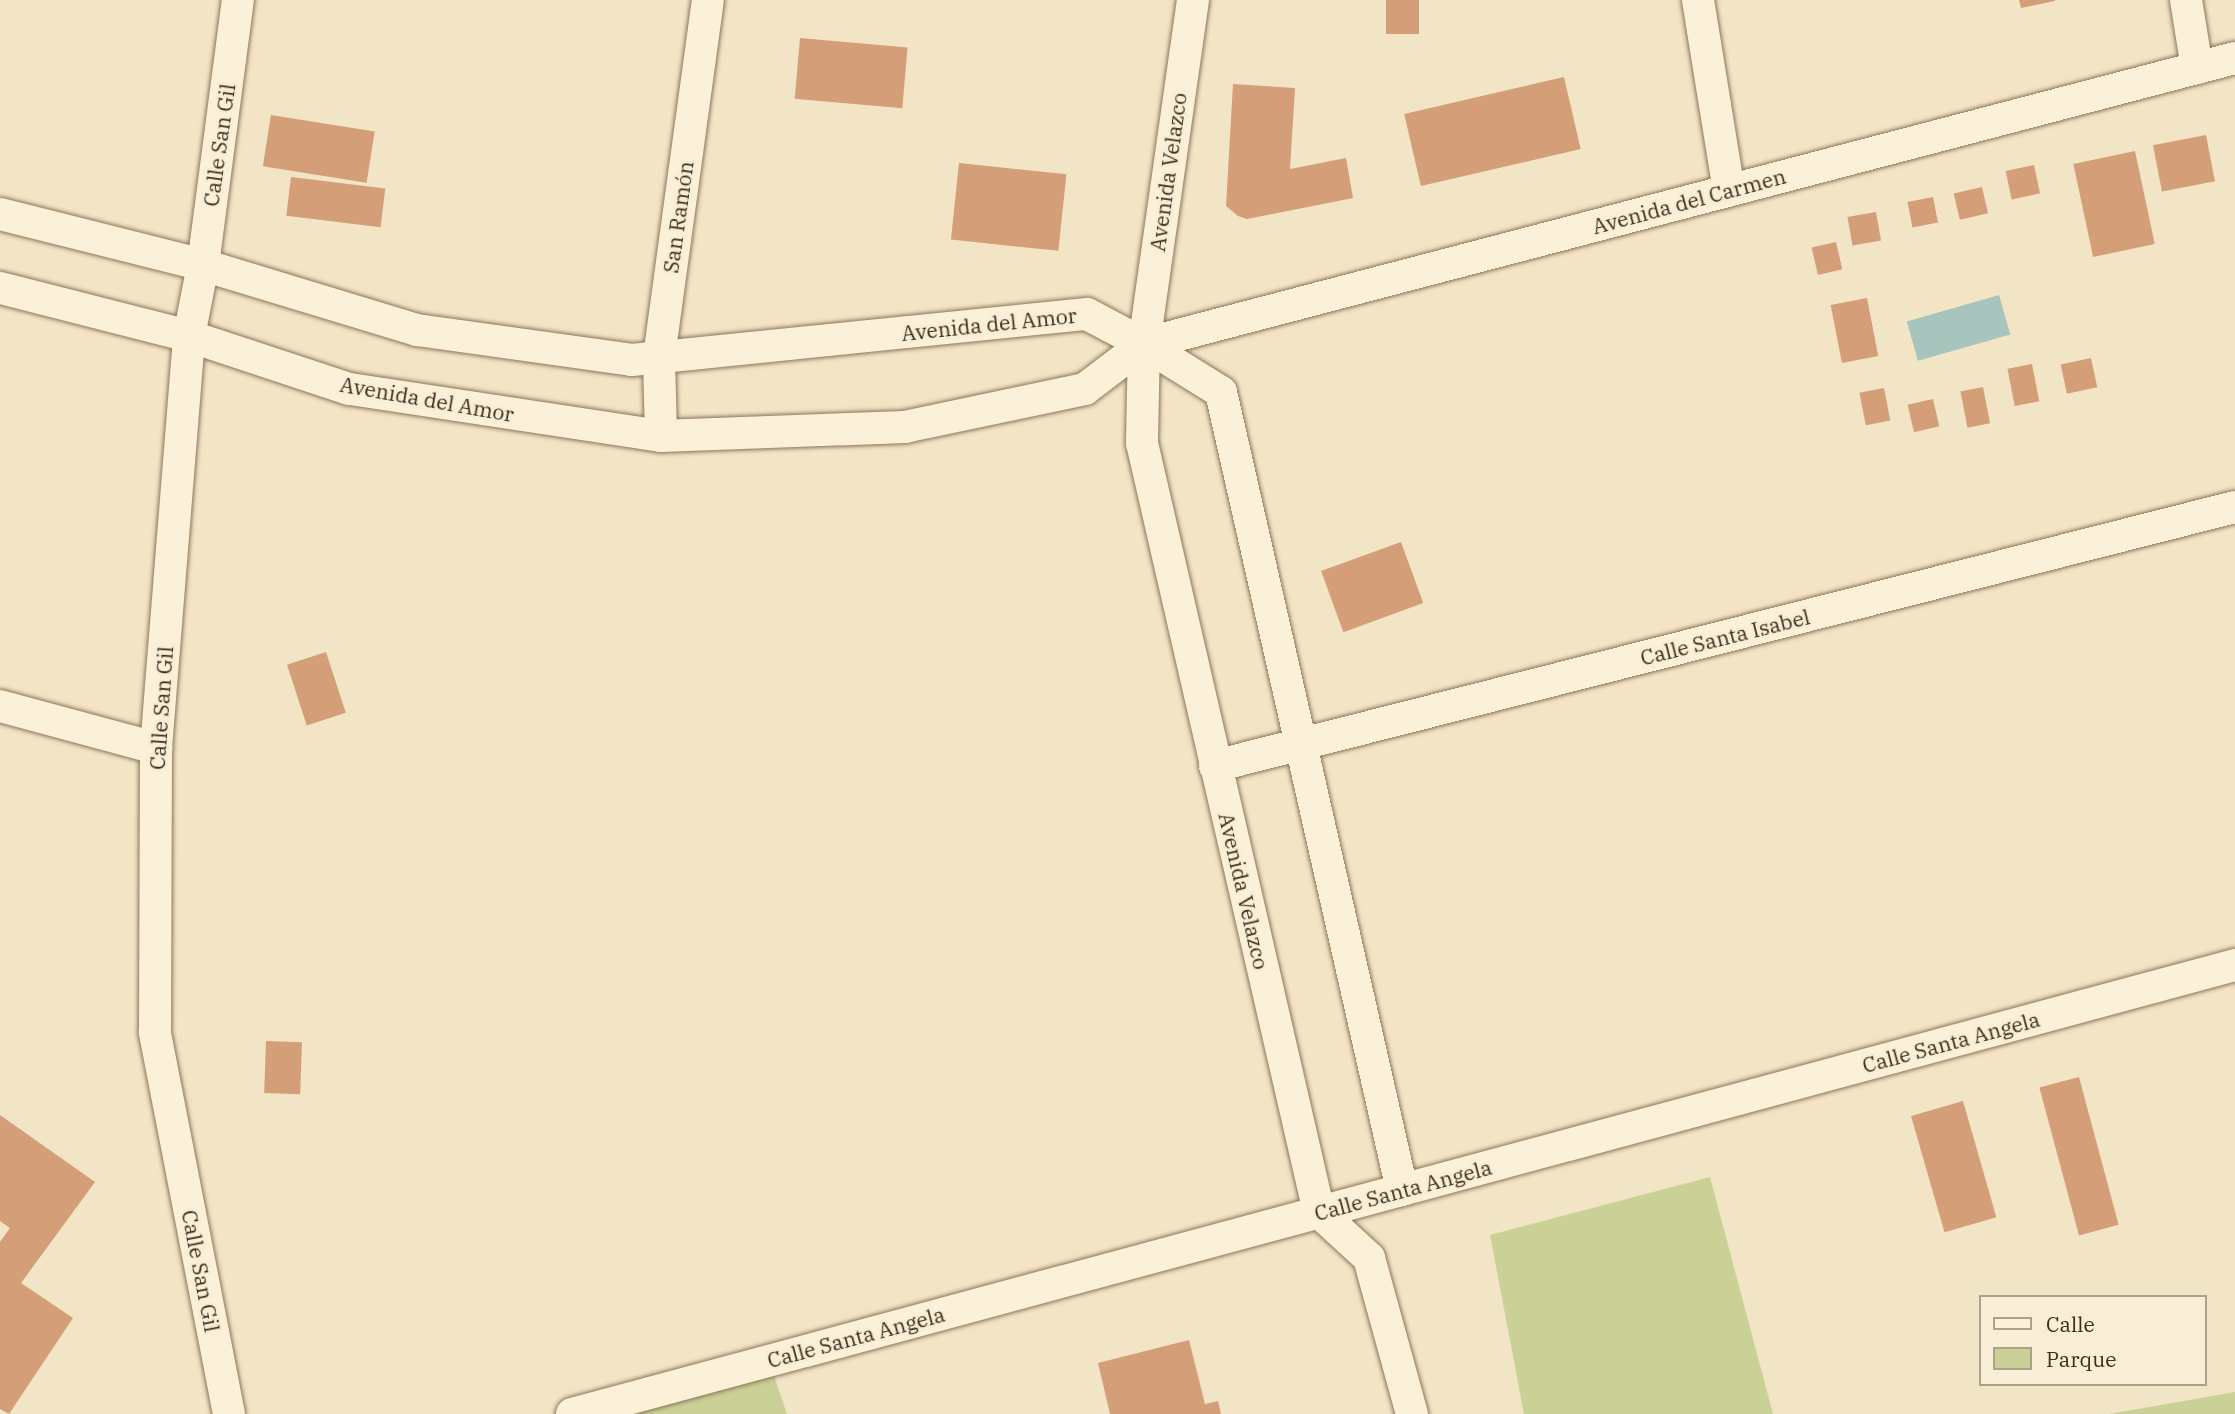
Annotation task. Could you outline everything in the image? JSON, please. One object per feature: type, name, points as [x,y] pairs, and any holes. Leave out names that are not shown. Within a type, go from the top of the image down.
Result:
[{"type":"street","name":"Calle San Gil","points":[[229,1414],[155,1032],[156,748],[189,336],[202,265],[238,0]]},
{"type":"street","name":"San Ramón","points":[[661,436],[659,357],[708,0]]},
{"type":"street","name":"Avenida Velazco","points":[[1193,0],[1144,344],[1142,443],[1318,1212]]},
{"type":"street","points":[[1699,0],[1728,191]]},
{"type":"street","points":[[2186,0],[2197,68]]},
{"type":"street","name":"Avenida del Carmen","points":[[1144,344],[2235,58]]},
{"type":"street","name":"Avenida del Amor","points":[[0,214],[202,265],[417,330],[632,360],[1087,314],[1144,344],[1085,389],[905,427],[661,436],[349,389],[189,336],[0,288]]},
{"type":"street","points":[[1144,344],[1221,392],[1402,1190]]},
{"type":"street","name":"Calle Santa Isabel","points":[[1216,766],[2235,507]]},
{"type":"street","points":[[0,706],[156,748]]},
{"type":"street","name":"Calle Santa Angela","points":[[572,1414],[2235,965]]},
{"type":"street","points":[[1318,1212],[1369,1258],[1412,1414]]},
{"type":"green space","points":[[1710,1177],[1773,1414],[1524,1414],[1490,1235]]},
{"type":"green space","points":[[769,1361],[787,1414],[593,1414]]},
{"type":"green space","points":[[2235,1392],[2235,1414],[2109,1414]]},
{"type":"water","points":[[1999,295],[2010,334],[1918,361],[1907,321]]},
{"type":"building","points":[[1386,0],[1419,0],[1419,34],[1386,34]]},
{"type":"building","points":[[2019,0],[2055,0],[2055,1],[2021,8]]},
{"type":"building","points":[[800,38],[908,47],[902,108],[795,99]]},
{"type":"building","points":[[1564,77],[1581,149],[1421,186],[1404,114]]},
{"type":"building","points":[[1233,84],[1295,88],[1290,169],[1346,158],[1353,198],[1247,219],[1238,216],[1226,206]]},
{"type":"building","points":[[271,115],[375,131],[367,183],[263,166]]},
{"type":"building","points":[[2206,135],[2215,181],[2162,191],[2153,145]]},
{"type":"building","points":[[2135,151],[2155,244],[2093,257],[2073,164]]},
{"type":"building","points":[[959,163],[1066,174],[1058,251],[951,240]]},
{"type":"building","points":[[2034,165],[2040,193],[2012,199],[2006,171]]},
{"type":"building","points":[[291,177],[385,189],[381,227],[286,216]]},
{"type":"building","points":[[1982,187],[1988,213],[1960,220],[1954,194]]},
{"type":"building","points":[[1933,197],[1938,223],[1912,227],[1907,202]]},
{"type":"building","points":[[1876,212],[1881,241],[1852,246],[1847,217]]},
{"type":"building","points":[[1836,242],[1842,269],[1818,275],[1812,248]]},
{"type":"building","points":[[1867,298],[1878,356],[1842,363],[1831,305]]},
{"type":"building","points":[[2091,358],[2097,387],[2067,394],[2061,364]]},
{"type":"building","points":[[2032,364],[2039,401],[2015,406],[2007,369]]},
{"type":"building","points":[[1983,387],[1990,423],[1967,428],[1960,391]]},
{"type":"building","points":[[1884,388],[1890,420],[1866,425],[1859,393]]},
{"type":"building","points":[[1933,399],[1939,426],[1914,432],[1908,405]]},
{"type":"building","points":[[1401,542],[1423,603],[1343,632],[1321,571]]},
{"type":"building","points":[[326,652],[346,713],[307,726],[287,665]]},
{"type":"building","points":[[266,1041],[302,1042],[300,1094],[264,1093]]},
{"type":"building","points":[[2079,1077],[2119,1225],[2079,1235],[2039,1088]]},
{"type":"building","points":[[1963,1101],[1996,1217],[1944,1232],[1911,1116]]},
{"type":"building","points":[[0,1115],[95,1182],[21,1283],[73,1318],[9,1414],[0,1409],[0,1242],[10,1228],[0,1221]]},
{"type":"building","points":[[1189,1340],[1205,1404],[1218,1401],[1221,1414],[1110,1414],[1098,1363]]}]
